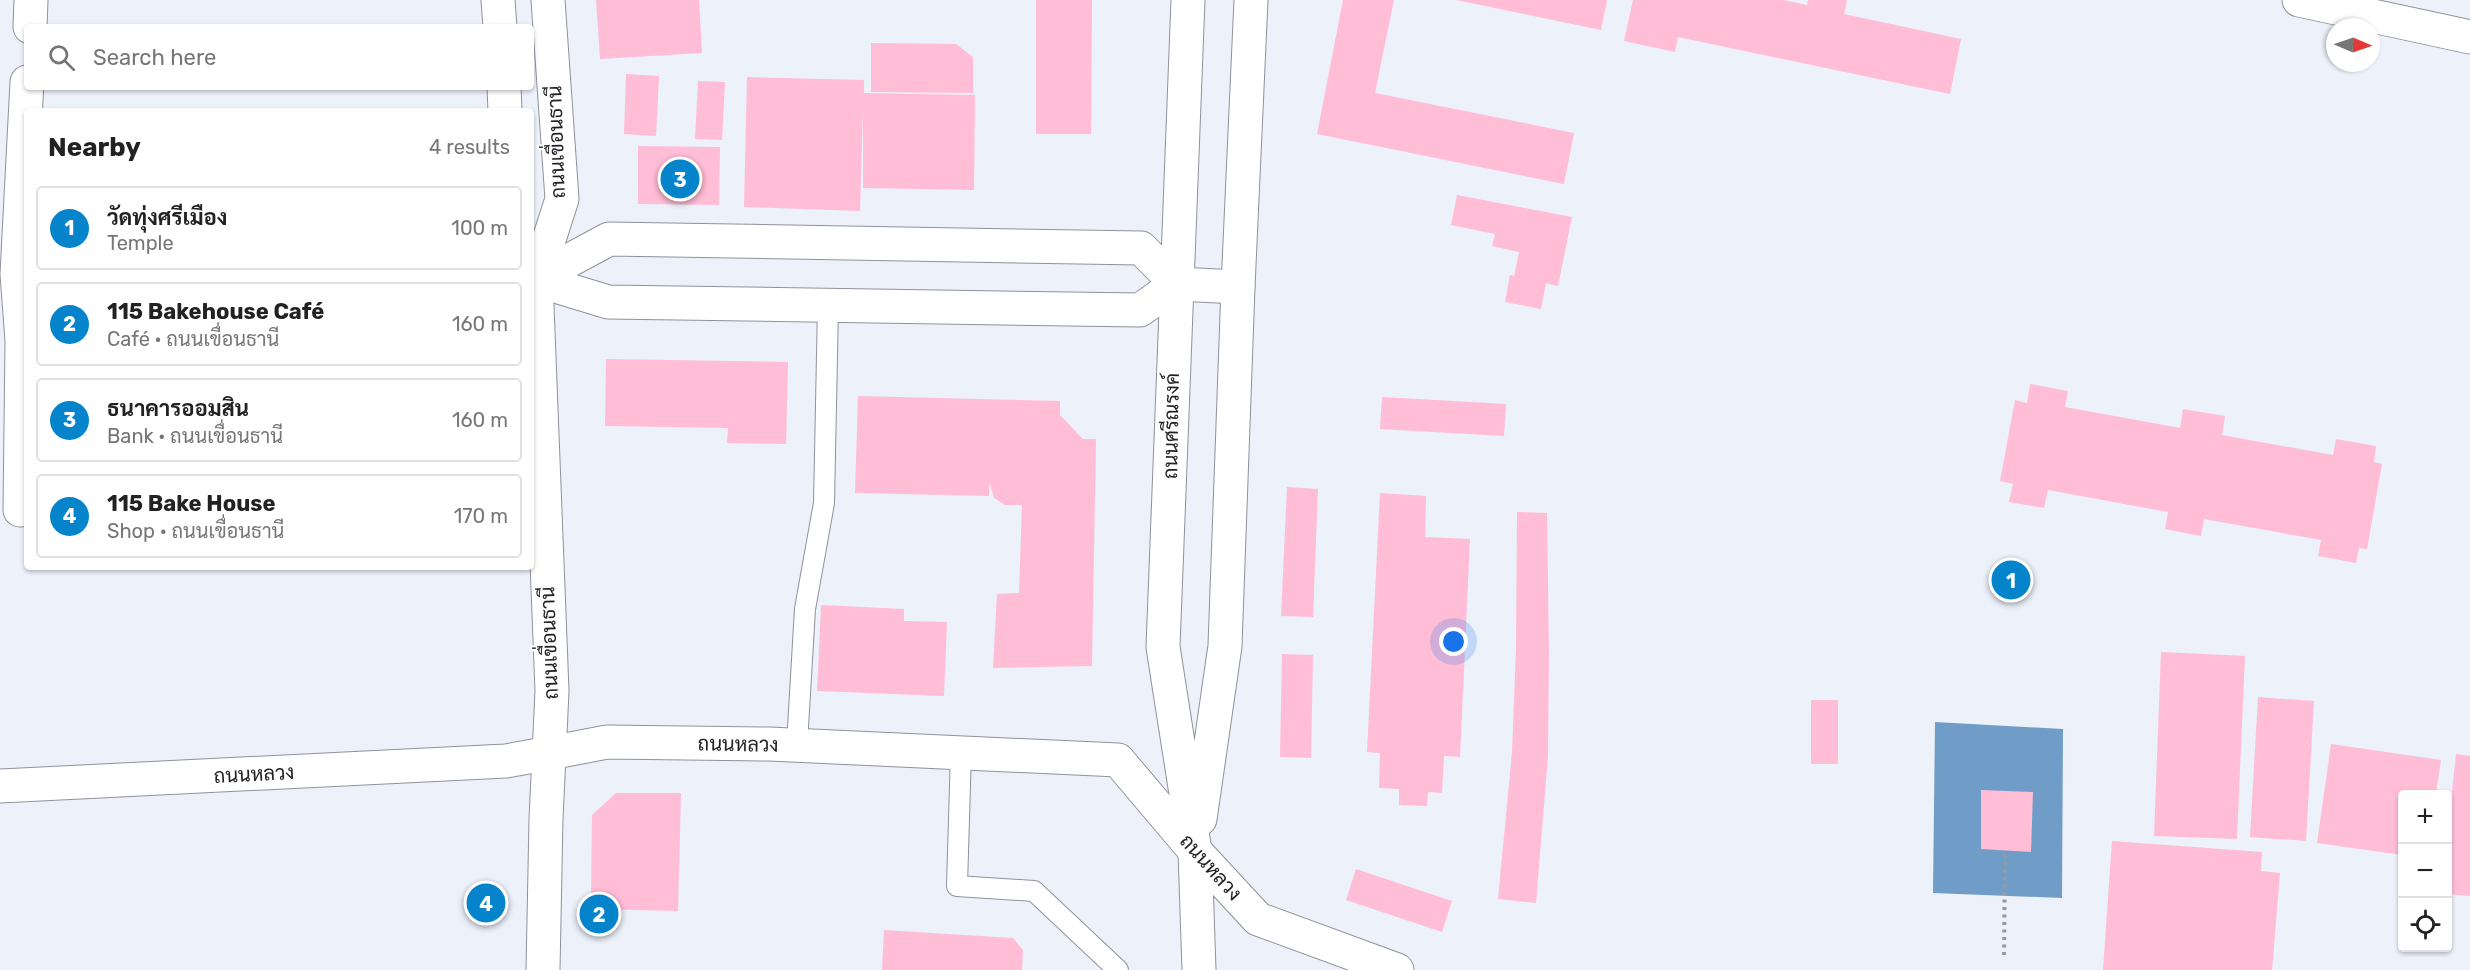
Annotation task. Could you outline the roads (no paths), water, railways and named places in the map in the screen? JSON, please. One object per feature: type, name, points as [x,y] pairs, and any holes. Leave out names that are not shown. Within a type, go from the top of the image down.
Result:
[{"type":"street","points":[[30,24],[31,0]]},
{"type":"street","points":[[498,0],[500,24]]},
{"type":"street","name":"ถนนเขื่อนธานี","points":[[534,272],[562,198],[548,0]]},
{"type":"street","name":"ถนนศรีณรงค์","points":[[1188,0],[1163,647],[1195,850],[1199,970]]},
{"type":"street","name":"ถนนศรีณรงค์","points":[[1195,850],[1225,646],[1251,0]]},
{"type":"street","points":[[2300,0],[2470,37]]},
{"type":"street","points":[[25,108],[26,90]]},
{"type":"street","points":[[504,90],[505,108]]},
{"type":"street","points":[[20,510],[22,340],[15,274],[24,130]]},
{"type":"street","points":[[534,275],[609,239],[1141,248],[1177,284]]},
{"type":"street","points":[[534,275],[608,302],[828,306],[1140,310],[1177,284],[1238,287]]},
{"type":"street","name":"ถนนเขื่อนธานี","points":[[534,297],[552,691],[543,970]]},
{"type":"street","name":"ถนนหลวง","points":[[0,786],[499,762],[607,742],[797,744],[1118,760],[1258,919],[1397,970]]},
{"type":"lane","points":[[797,744],[805,609],[824,503],[828,306]]},
{"type":"lane","points":[[961,752],[957,886],[1034,891],[1118,970]]},
{"type":"water","points":[[1935,722],[2063,729],[2062,898],[1933,893]]},
{"type":"place","name":"ธนาคารออมสิน","points":[[680,179]]},
{"type":"place","name":"วัดทุ่งศรีเมือง","points":[[2011,580]]},
{"type":"place","name":"115 Bake House","points":[[486,903]]},
{"type":"place","name":"115 Bakehouse Café","points":[[599,914]]}]
